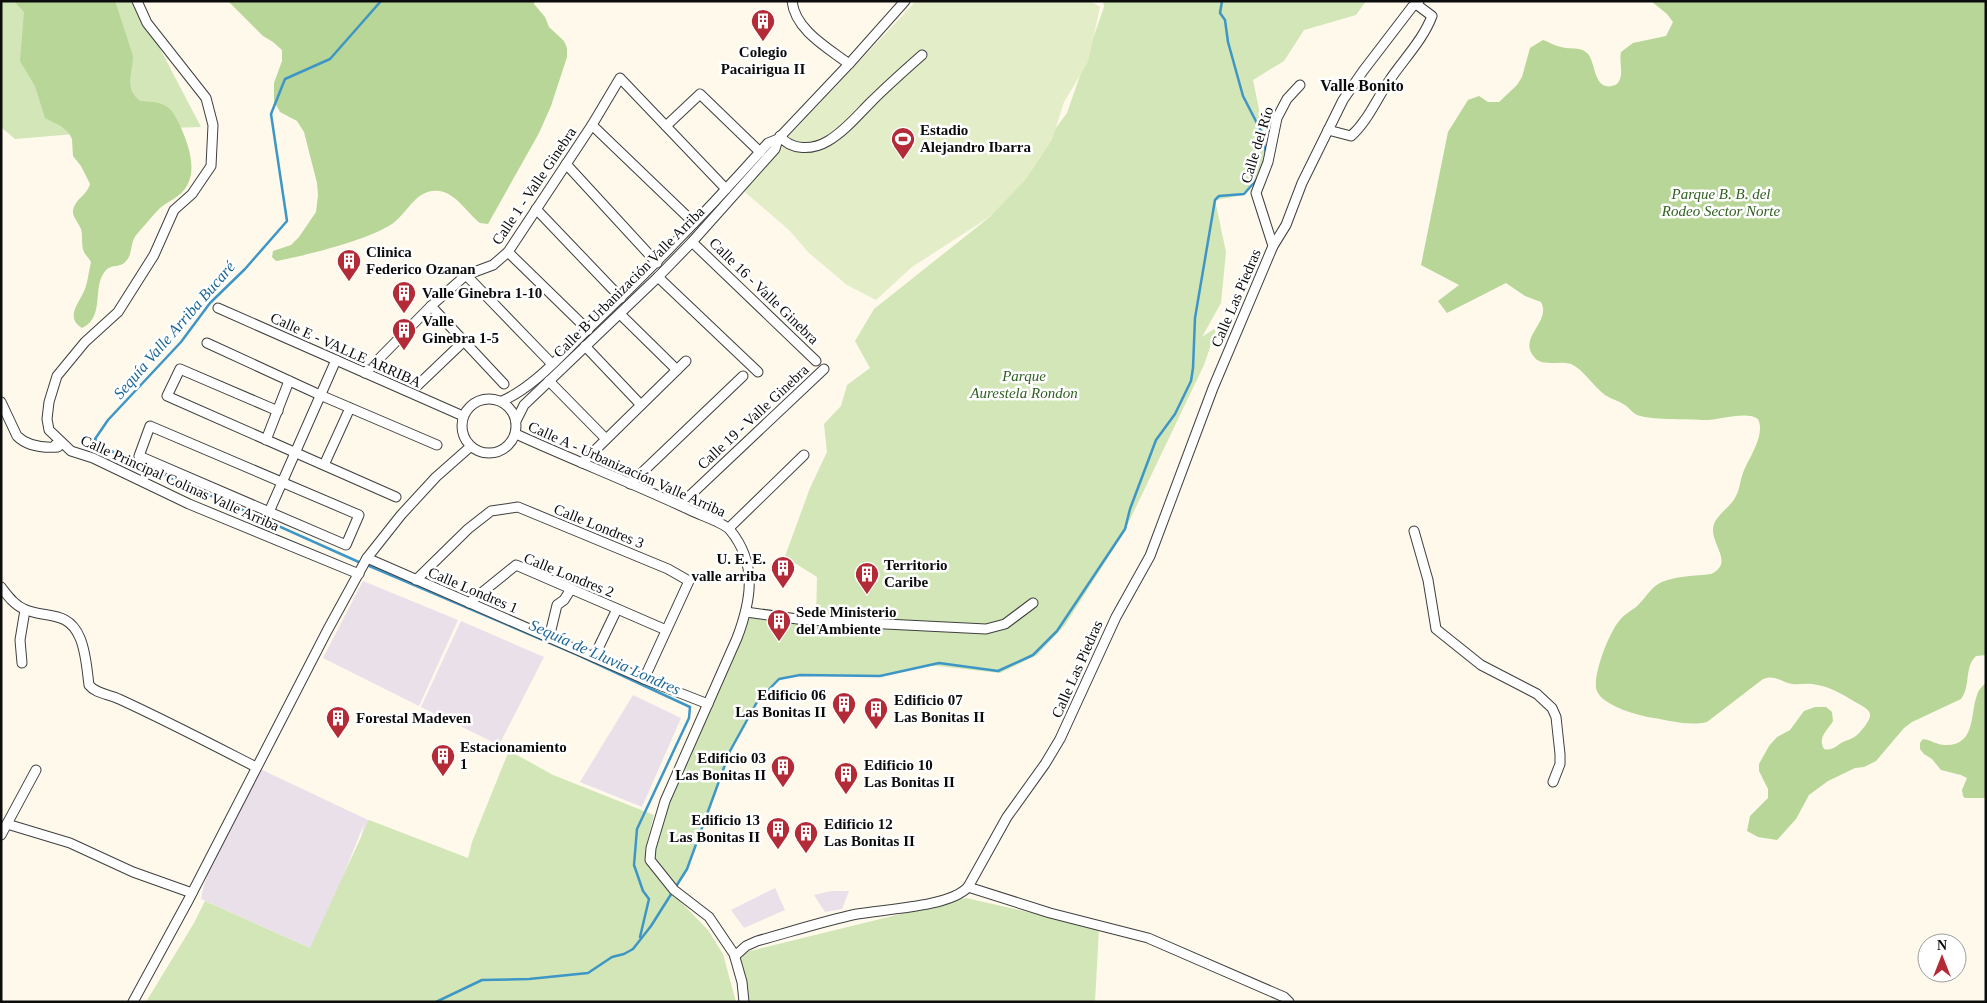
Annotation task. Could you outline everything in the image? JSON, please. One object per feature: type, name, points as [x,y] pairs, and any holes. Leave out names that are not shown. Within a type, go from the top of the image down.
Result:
[{"type":"street","name":"Calle Principal Colinas Valle Arriba","points":[[138,1],[147,24],[206,98],[213,125],[211,166],[192,194],[174,210],[150,264],[118,312],[85,342],[57,376],[49,402],[47,419],[49,430],[70,451],[92,458],[189,504],[359,574]]},
{"type":"street","points":[[792,1],[800,24],[823,45],[849,64]]},
{"type":"street","name":"Calle B Urbanización Valle Arriba","points":[[502,401],[516,395],[552,364],[657,263],[768,143],[779,138],[905,1]]},
{"type":"street","points":[[1328,130],[1351,136],[1360,128],[1388,82],[1427,30],[1432,16],[1417,3]]},
{"type":"street","name":"Calle Las Piedras","points":[[968,887],[1007,818],[1045,764],[1066,727],[1116,616],[1150,556],[1213,388],[1273,246],[1286,225],[1302,183],[1343,100],[1363,71],[1417,3]]},
{"type":"street","points":[[779,138],[786,144],[801,148],[827,142],[850,123],[895,78],[922,55]]},
{"type":"street","name":"Calle 1 - Valle Ginebra","points":[[365,373],[430,306],[466,275],[492,265],[508,252],[592,125],[620,78],[666,126]]},
{"type":"street","name":"Calle del Río","points":[[1273,246],[1256,192],[1268,162],[1277,118],[1287,98],[1300,86]]},
{"type":"street","points":[[726,189],[666,126],[700,94],[760,152]]},
{"type":"street","points":[[592,125],[694,223]]},
{"type":"street","name":"Calle B Urbanización Valle Arriba","points":[[516,420],[524,405],[620,314],[692,242],[775,149],[779,138]]},
{"type":"street","points":[[566,164],[657,263]]},
{"type":"street","points":[[536,209],[621,298]]},
{"type":"street","name":"Calle 16 - Valle Ginebra","points":[[692,242],[816,360]]},
{"type":"street","points":[[508,252],[588,330]]},
{"type":"street","points":[[466,275],[552,364]]},
{"type":"street","points":[[658,277],[758,372]]},
{"type":"street","points":[[430,306],[504,384]]},
{"type":"street","name":"Calle E - VALLE ARRIBA","points":[[218,308],[463,416]]},
{"type":"street","points":[[620,314],[677,370]]},
{"type":"street","points":[[418,385],[463,342]]},
{"type":"street","points":[[207,343],[320,395],[436,445]]},
{"type":"street","points":[[585,346],[641,405]]},
{"type":"street","points":[[269,512],[336,360]]},
{"type":"street","points":[[582,463],[686,361]]},
{"type":"street","points":[[278,411],[180,368],[167,396],[396,497]]},
{"type":"street","name":"Calle 19 - Valle Ginebra","points":[[680,505],[824,369]]},
{"type":"street","points":[[630,484],[743,376]]},
{"type":"street","points":[[549,380],[606,439]]},
{"type":"street","points":[[266,440],[289,381]]},
{"type":"street","points":[[485,399],[502,401],[512,411],[516,420],[516,434],[511,443],[504,450],[486,454],[470,447],[464,441],[461,423],[468,408],[475,402],[485,399]]},
{"type":"street","points":[[1,402],[17,436],[21,440],[34,446],[47,448],[58,447],[55,445]]},
{"type":"street","points":[[324,465],[350,408]]},
{"type":"street","points":[[150,426],[282,482],[359,515],[346,545],[139,456],[150,426]]},
{"type":"street","name":"Calle A - Urbanización Valle Arriba","points":[[516,434],[729,528],[742,547],[747,563],[750,588],[746,612],[665,801],[651,848],[650,860],[674,890],[709,917],[735,956]]},
{"type":"street","points":[[132,1002],[192,893],[256,767],[367,558],[401,514],[470,447]]},
{"type":"street","points":[[729,528],[804,455]]},
{"type":"street","name":"Calle Londres 3","points":[[416,580],[468,529],[491,511],[518,507],[668,569],[688,581],[644,679]]},
{"type":"street","points":[[1414,531],[1428,580],[1436,629],[1481,665],[1536,694],[1552,708],[1556,718],[1560,754],[1560,764],[1553,782]]},
{"type":"street","name":"Calle Londres 1","points":[[367,558],[594,658],[708,704]]},
{"type":"street","name":"Calle Londres 2","points":[[469,603],[516,565],[666,630]]},
{"type":"street","points":[[1,587],[17,605],[25,610],[56,615],[74,628],[80,638],[88,684],[92,689],[113,696],[256,767]]},
{"type":"street","points":[[549,638],[558,605],[564,600],[571,589]]},
{"type":"street","points":[[746,612],[805,620],[986,629],[1005,624],[1033,603]]},
{"type":"street","points":[[594,658],[617,609]]},
{"type":"street","points":[[22,663],[20,640],[25,610]]},
{"type":"street","points":[[1,835],[36,770]]},
{"type":"street","points":[[7,824],[70,843],[134,872],[192,893]]},
{"type":"street","points":[[744,1002],[742,982],[735,956],[746,946],[757,941],[858,914],[935,902],[962,894],[968,887],[1050,913],[1148,938],[1284,997],[1289,1002]]},
{"type":"shaded area","points":[[363,581],[458,620],[419,706],[323,658]]},
{"type":"shaded area","points":[[461,621],[544,657],[499,745],[421,707]]},
{"type":"shaded area","points":[[633,695],[681,718],[642,807],[580,782]]},
{"type":"shaded area","points":[[256,767],[366,819],[437,857],[381,1002],[310,948],[201,899],[219,843]],"holes":[[[364,824],[361,838],[343,876]]]},
{"type":"shaded area","points":[[775,888],[785,910],[744,928],[731,910]]},
{"type":"shaded area","points":[[831,891],[849,891],[842,909],[825,912],[814,895]]},
{"type":"green space","points":[[1,1],[135,1],[201,127],[135,129],[15,139],[1,127]]},
{"type":"green space","points":[[14,1],[115,1],[133,56],[130,80],[132,91],[140,101],[161,104],[170,109],[181,128],[190,154],[191,172],[185,188],[179,195],[160,208],[137,234],[133,240],[130,255],[124,263],[106,270],[99,284],[94,317],[82,328],[74,319],[74,314],[86,286],[91,262],[83,250],[81,229],[73,210],[90,184],[81,166],[73,156],[72,139],[69,133],[61,126],[45,118],[35,86],[20,61],[24,12]]},
{"type":"green space","points":[[228,1],[534,1],[534,4],[545,17],[549,27],[564,41],[567,48],[567,57],[551,106],[539,133],[488,224],[480,223],[451,195],[439,191],[431,191],[418,197],[392,224],[368,236],[336,247],[276,261],[272,257],[273,251],[291,245],[299,237],[316,212],[317,183],[304,132],[297,121],[280,112],[274,101],[274,83],[282,61],[282,50],[263,36]]},
{"type":"green space","name":"Estadio Alejandro Ibarra","points":[[916,1],[1091,1],[1100,7],[1088,62],[1064,102],[1052,140],[1026,179],[991,216],[912,267],[876,300],[847,285],[809,253],[789,230],[740,188]]},
{"type":"green space","name":"Parque Aurestela Rondon","points":[[1103,1],[1366,1],[1356,15],[1304,30],[1284,61],[1253,80],[1268,153],[1260,177],[1244,195],[1215,200],[1226,252],[1221,303],[1202,337],[1217,327],[1204,365],[1123,534],[1065,625],[1037,655],[1000,673],[928,665],[880,676],[799,674],[779,679],[756,702],[729,752],[686,868],[674,888],[651,859],[659,823],[748,615],[816,620],[817,577],[790,560],[784,559],[810,488],[827,452],[824,424],[841,406],[847,385],[870,368],[855,341],[874,309],[991,216],[1067,113],[1104,7]]},
{"type":"green space","name":"Parque B. B. del Rodeo Sector Norte","points":[[1651,1],[1986,1],[1986,655],[1976,656],[1972,660],[1966,688],[1961,699],[1912,722],[1904,728],[1876,761],[1864,767],[1855,768],[1828,781],[1809,795],[1796,819],[1777,840],[1758,837],[1747,831],[1750,816],[1768,798],[1768,789],[1759,771],[1759,764],[1769,746],[1777,737],[1790,730],[1804,711],[1815,707],[1826,707],[1832,712],[1833,721],[1822,737],[1822,745],[1824,749],[1828,750],[1834,748],[1854,738],[1859,733],[1870,717],[1867,710],[1841,693],[1831,689],[1809,684],[1792,684],[1771,677],[1763,679],[1707,722],[1673,722],[1631,713],[1614,706],[1601,696],[1597,691],[1596,685],[1602,654],[1611,633],[1624,615],[1638,605],[1658,584],[1679,577],[1711,574],[1718,569],[1721,563],[1721,556],[1713,528],[1716,520],[1732,502],[1737,493],[1760,432],[1758,419],[1753,416],[1739,416],[1708,420],[1659,419],[1637,415],[1625,405],[1605,395],[1575,366],[1567,363],[1542,362],[1535,358],[1530,350],[1529,343],[1542,317],[1541,302],[1525,296],[1506,283],[1447,313],[1438,301],[1459,285],[1421,265],[1448,132],[1468,100],[1479,96],[1488,102],[1499,102],[1517,85],[1522,77],[1530,48],[1543,40],[1564,48],[1584,51],[1590,57],[1601,84],[1606,86],[1616,85],[1621,76],[1621,52],[1633,43],[1666,36],[1673,22],[1667,14]]},
{"type":"green space","points":[[1986,682],[1986,798],[1965,798],[1962,790],[1967,778],[1941,770],[1920,749],[1920,743],[1923,739],[1945,745],[1955,744],[1962,740],[1970,728],[1979,690]]},
{"type":"green space","points":[[499,745],[553,775],[654,815],[645,850],[646,861],[670,891],[708,930],[723,954],[736,1002],[146,1002],[194,923],[205,901],[310,948],[369,820],[468,858],[472,842],[508,753]]},
{"type":"green space","points":[[966,898],[1099,928],[1095,1002],[747,1002],[738,954]]},
{"type":"waterway","name":"Sequía Valle Arriba Bucaré","points":[[361,563],[100,446],[95,439],[108,420],[181,342],[210,303],[245,269],[287,221],[271,114],[285,79],[330,59],[381,1]]},
{"type":"waterway","points":[[1222,1],[1220,13],[1225,20],[1228,42],[1243,96],[1261,131],[1266,153]]},
{"type":"waterway","points":[[436,1002],[482,980],[529,979],[588,973],[612,957],[633,949],[651,926],[687,869],[730,751],[757,702],[779,679],[800,675],[880,676],[939,663],[998,671],[1033,655],[1057,631],[1125,529],[1130,509],[1156,440],[1175,414],[1191,381],[1195,318],[1215,200],[1219,196],[1244,194],[1259,177]]},
{"type":"waterway","name":"Sequía de Lluvia Londres","points":[[367,565],[578,655],[690,707],[689,718],[637,829],[634,865],[643,891],[649,899],[640,937]]},
{"type":"place","name":"Colegio Pacairigua II","points":[[763,42]]},
{"type":"place","name":"Estadio Alejandro Ibarra","points":[[903,160]]},
{"type":"place","name":"Clinica Federico Ozanan","points":[[349,282]]},
{"type":"place","name":"Valle Ginebra 1-10","points":[[404,314]]},
{"type":"place","name":"Valle Ginebra 1-5","points":[[404,351]]},
{"type":"place","name":"U. E. E. valle arriba","points":[[783,589]]},
{"type":"place","name":"Territorio Caribe","points":[[867,595]]},
{"type":"place","name":"Sede Ministerio del Ambiente","points":[[779,642]]},
{"type":"place","name":"Edificio 06 Las Bonitas II","points":[[844,725]]},
{"type":"place","name":"Edificio 07 Las Bonitas II","points":[[876,730]]},
{"type":"place","name":"Forestal Madeven","points":[[338,739]]},
{"type":"place","name":"Estacionamiento 1","points":[[443,777]]},
{"type":"place","name":"Edificio 03 Las Bonitas II","points":[[783,788]]},
{"type":"place","name":"Edificio 10 Las Bonitas II","points":[[846,795]]},
{"type":"place","name":"Edificio 13 Las Bonitas II","points":[[778,850]]},
{"type":"place","name":"Edificio 12 Las Bonitas II","points":[[806,854]]},
{"type":"district","name":"Valle Bonito","points":[[1362,85]]}]
